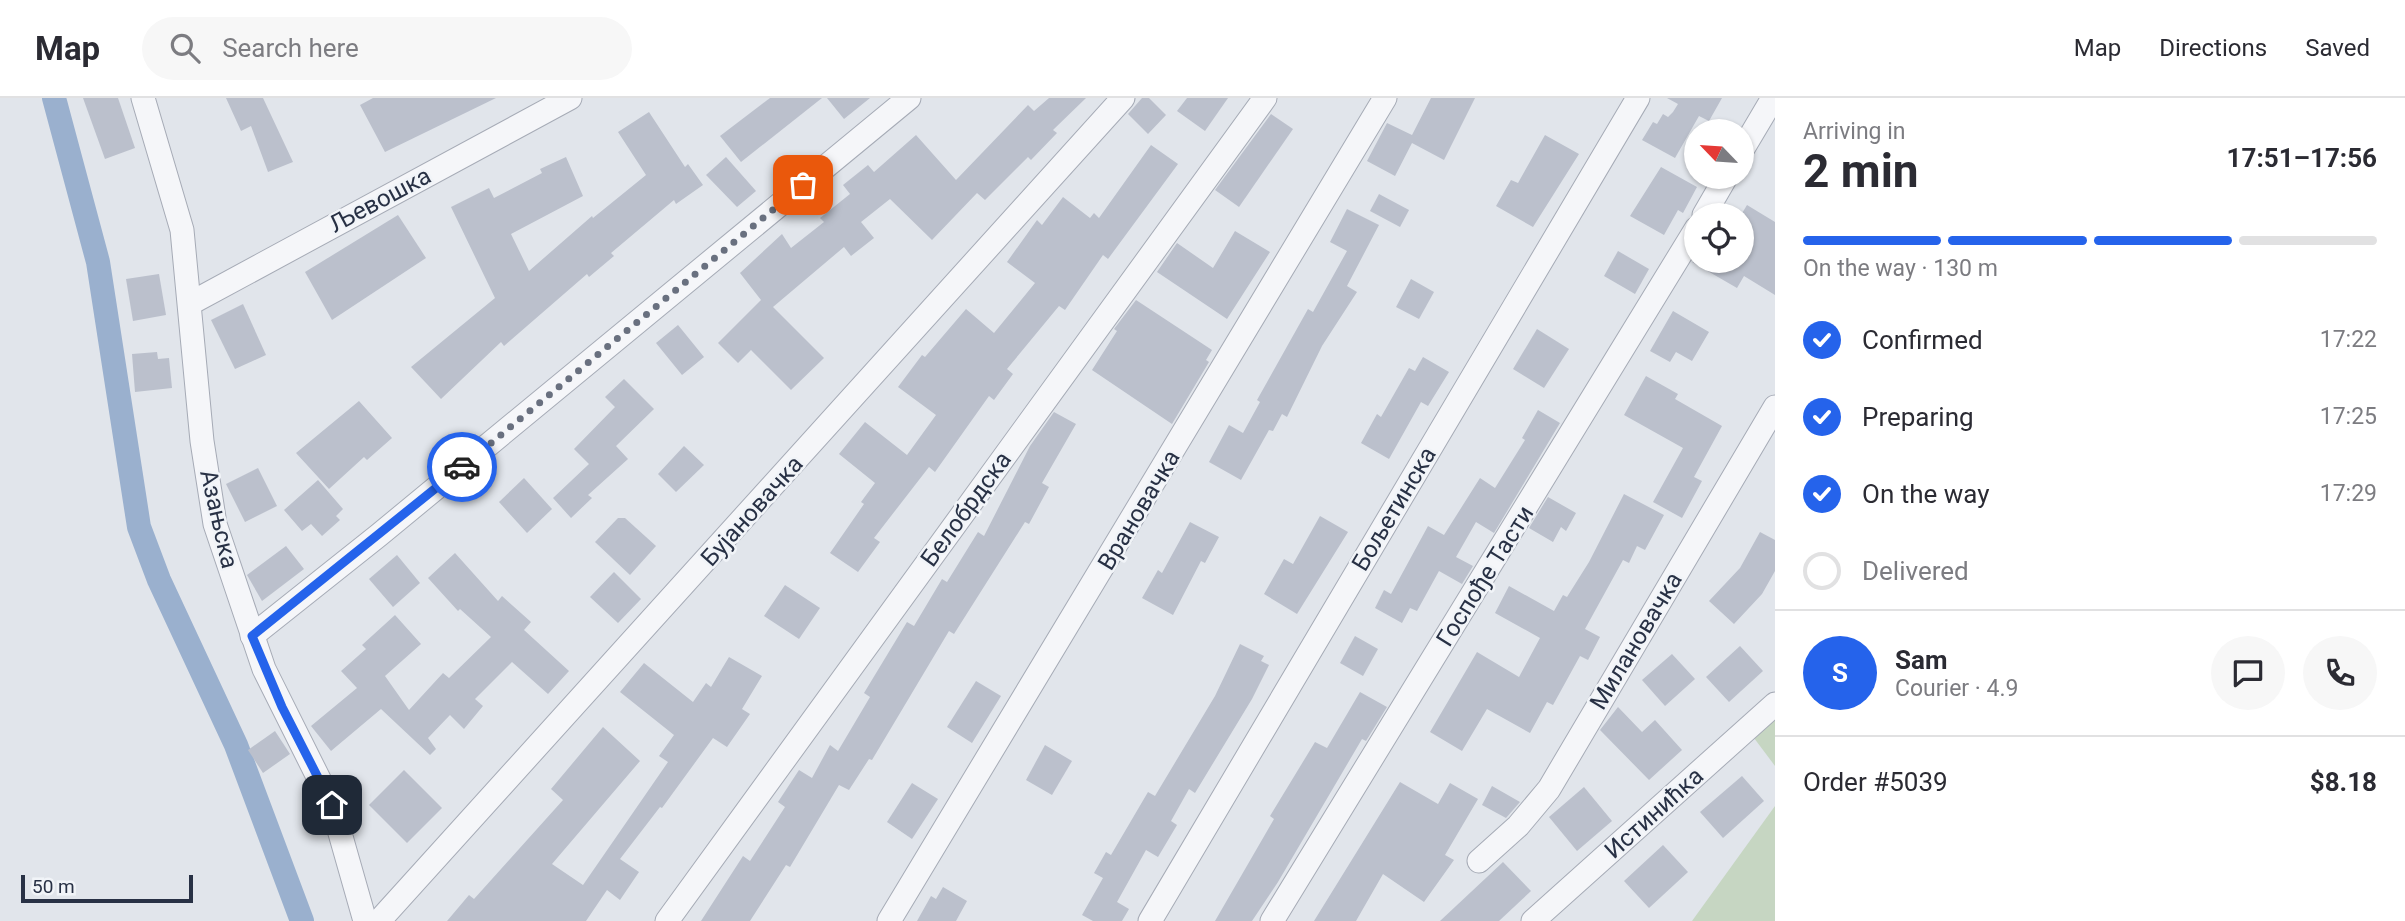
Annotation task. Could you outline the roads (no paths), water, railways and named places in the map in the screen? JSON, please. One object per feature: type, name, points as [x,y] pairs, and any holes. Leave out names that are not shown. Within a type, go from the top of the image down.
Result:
[{"type":"street","name":"Азањска","points":[[144,98],[182,230],[207,482],[215,524],[252,636],[282,707],[332,805],[365,921]]},
{"type":"street","name":"Љевошка","points":[[191,303],[570,98]]},
{"type":"street","points":[[252,636],[379,535],[909,98]]},
{"type":"street","name":"Бујановачка","points":[[379,921],[1123,98]]},
{"type":"street","name":"Белобрдска","points":[[667,921],[1265,98]]},
{"type":"street","name":"Врановачка","points":[[889,921],[1385,98]]},
{"type":"street","name":"Бољетинска","points":[[1150,921],[1638,98]]},
{"type":"street","points":[[1754,130],[1773,98]]},
{"type":"street","name":"Госпође Тасти","points":[[1272,921],[1684,249]]},
{"type":"street","name":"Милановачка","points":[[1479,861],[1518,827],[1549,789],[1775,407]]},
{"type":"street","name":"Истинићка","points":[[1533,921],[1775,704]]},
{"type":"waterway","points":[[54,98],[98,262],[139,527],[159,580],[236,745],[302,921]]}]
